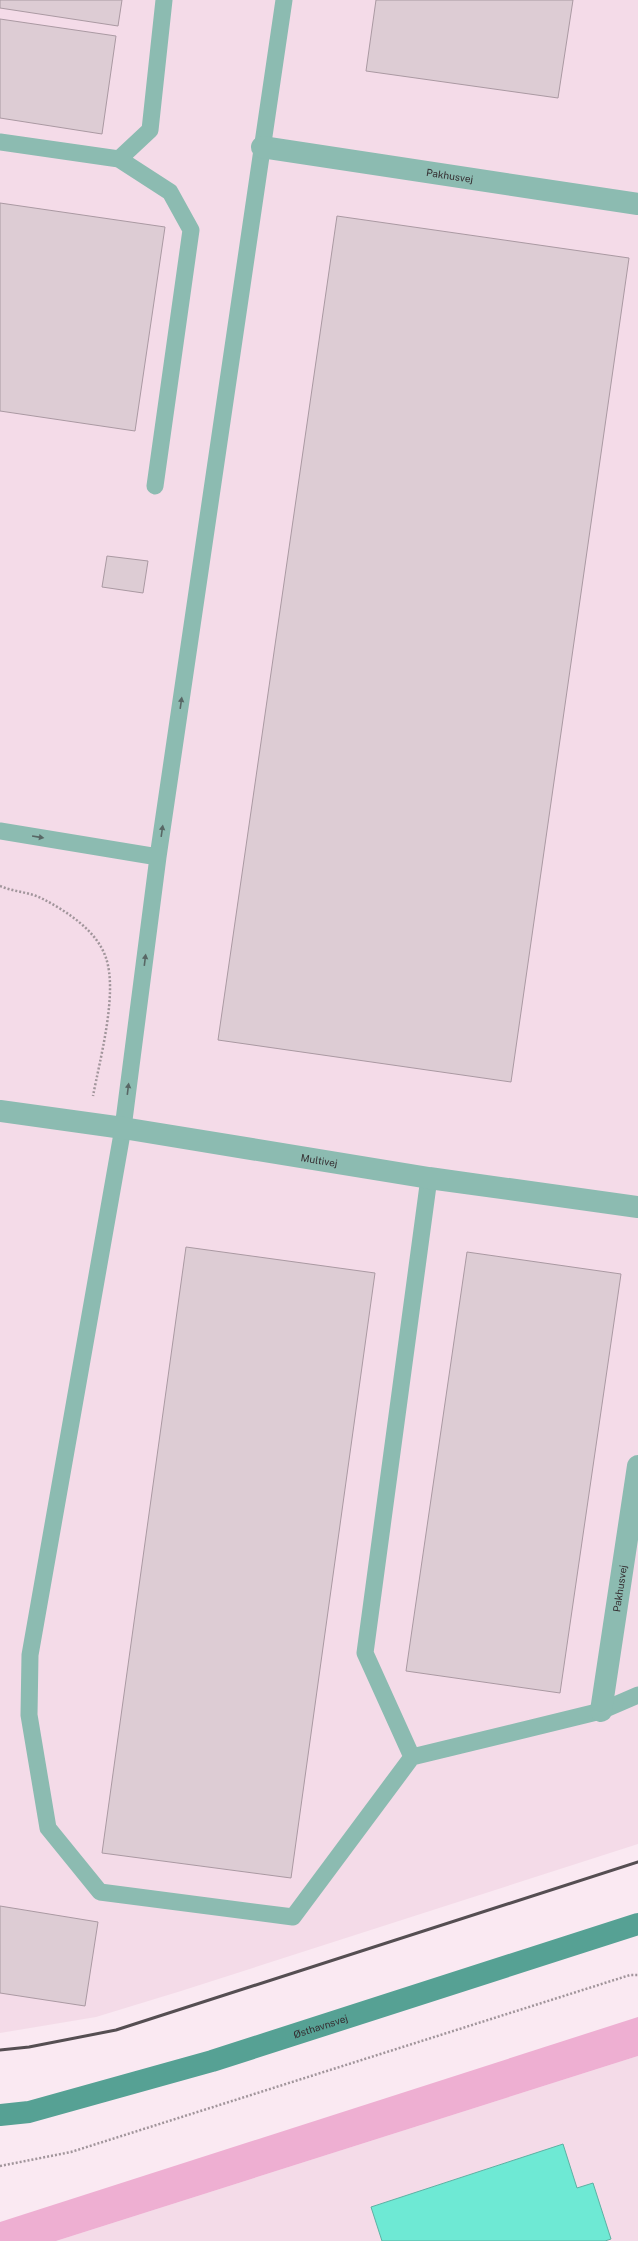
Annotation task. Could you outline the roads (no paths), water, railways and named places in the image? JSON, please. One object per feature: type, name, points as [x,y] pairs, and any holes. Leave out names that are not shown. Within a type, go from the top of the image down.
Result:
[{"type":"street","name":"Pakhusvej","points":[[262,147],[638,204]]},
{"type":"street","name":"Multivej","points":[[0,1111],[123,1128],[429,1178],[638,1207]]},
{"type":"street","name":"Pakhusvej","points":[[601,1711],[638,1466]]},
{"type":"street","name":"Østhavnsvej","points":[[0,2115],[29,2112],[212,2061],[638,1924]]},
{"type":"lane","points":[[119,159],[150,130],[164,0]]},
{"type":"lane","points":[[284,0],[158,857],[123,1128],[30,1655],[29,1715],[48,1828],[100,1892],[293,1917],[412,1757],[601,1711],[638,1695]]},
{"type":"lane","points":[[0,142],[119,159],[170,192],[191,230],[155,486]]},
{"type":"lane","points":[[0,831],[158,857]]},
{"type":"lane","points":[[412,1757],[365,1653],[429,1178]]},
{"type":"railway","points":[[0,2050],[29,2047],[116,2030],[638,1862]]}]
